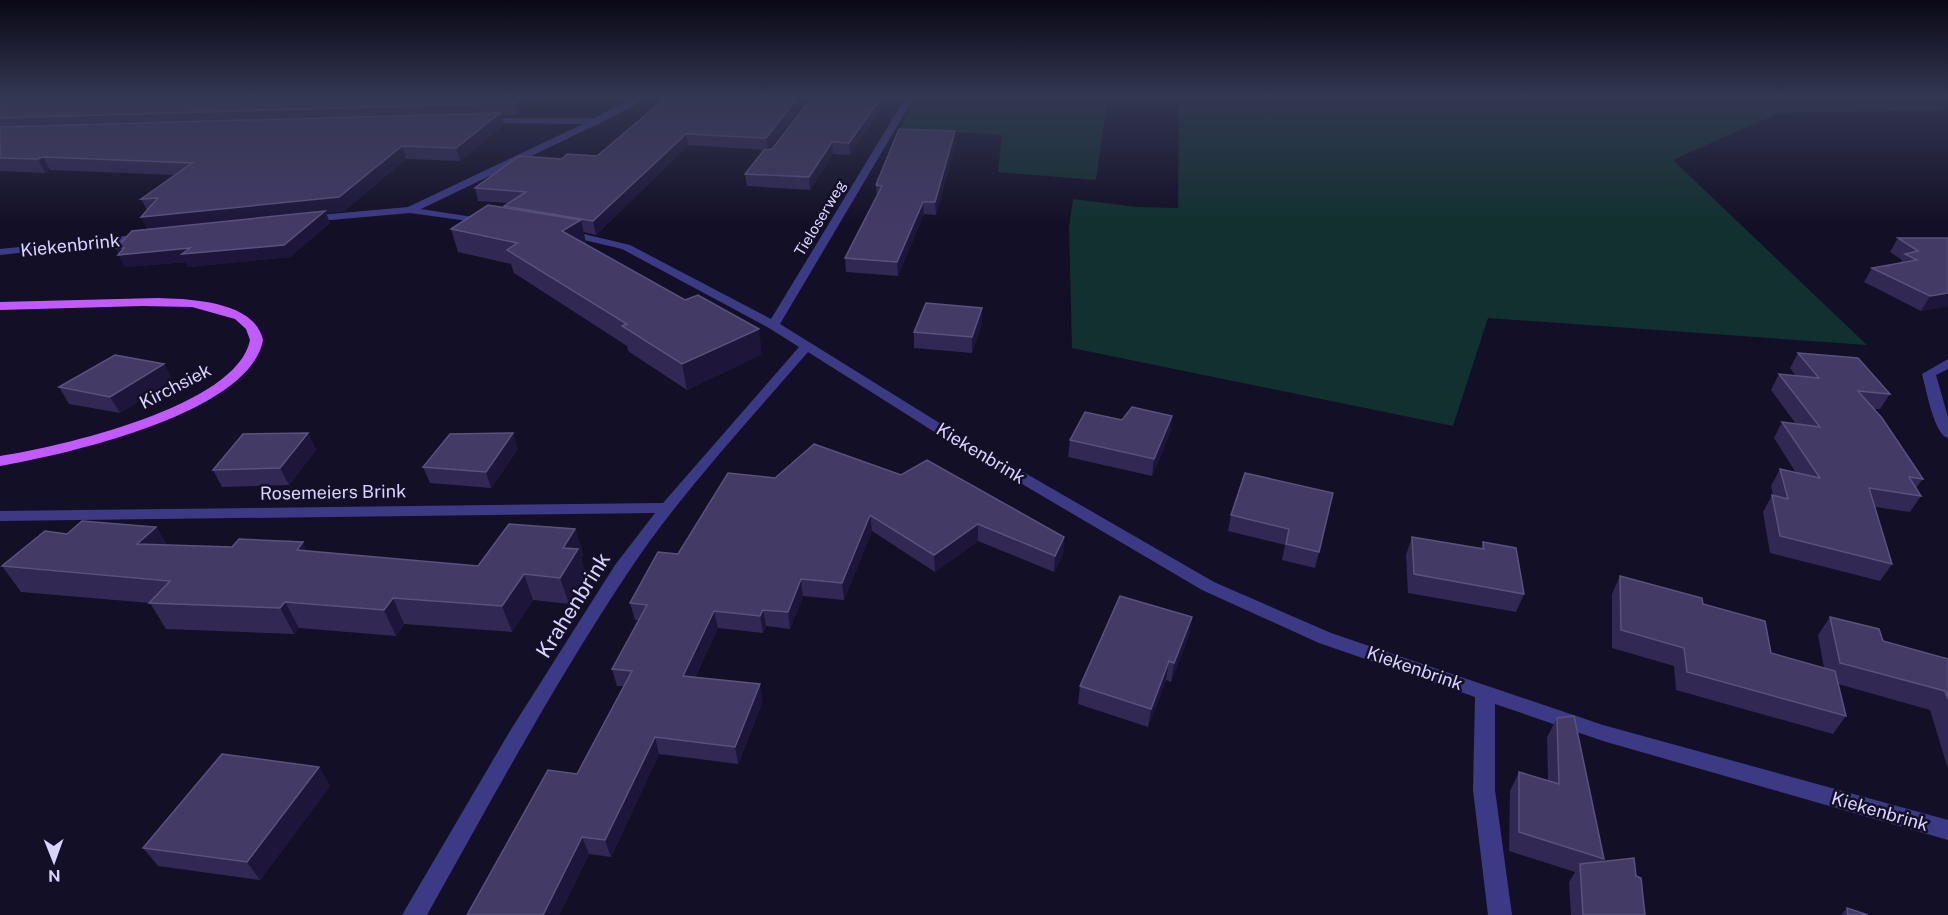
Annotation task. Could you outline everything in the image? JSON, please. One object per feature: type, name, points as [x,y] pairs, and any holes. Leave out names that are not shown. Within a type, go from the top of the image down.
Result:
[{"type":"main road","name":"Kirchsiek","points":[[0,306],[144,302],[193,304],[241,316],[253,328],[258,340],[254,352],[242,368],[222,385],[192,404],[148,423],[82,444],[0,461]]},
{"type":"street","points":[[410,210],[560,139]]},
{"type":"street","name":"Tieloserweg","points":[[773,325],[885,139]]},
{"type":"street","points":[[297,220],[410,210],[496,224]]},
{"type":"street","name":"Kiekenbrink","points":[[555,231],[626,248],[773,325],[949,435],[1208,586],[1325,638],[1604,732],[1948,831]]},
{"type":"street","name":"Kiekenbrink","points":[[0,252],[155,236]]},
{"type":"street","name":"Krahenbrink","points":[[414,915],[518,737],[621,569],[667,508],[807,345]]},
{"type":"street","points":[[1948,363],[1929,374],[1940,415],[1948,434]]},
{"type":"street","name":"Rosemeiers Brink","points":[[0,516],[667,508]]},
{"type":"street","points":[[1485,692],[1484,790],[1500,915]]},
{"type":"green space","points":[[1002,139],[1102,139],[1096,180],[998,172]]},
{"type":"green space","points":[[1179,139],[1721,139],[1673,160],[1867,345],[1488,318],[1453,426],[1072,348],[1069,227],[1073,199],[1137,207],[1178,208]]},
{"type":"building","points":[[0,139],[468,139],[456,148],[402,146],[339,197],[141,217],[158,198],[141,199],[192,163],[43,157],[38,159],[0,158]]},
{"type":"building","points":[[617,139],[681,139],[593,221],[504,206],[526,192],[475,188],[519,156],[562,159],[567,154],[597,156]]},
{"type":"building","points":[[780,139],[852,139],[849,143],[832,142],[809,177],[745,174],[764,150],[772,149]]},
{"type":"building","points":[[895,139],[953,139],[935,202],[923,202],[897,262],[845,258],[882,186],[876,185]]},
{"type":"building","points":[[488,205],[581,220],[562,231],[685,300],[698,295],[759,329],[682,364],[622,326],[627,324],[507,250],[517,243],[451,229]]},
{"type":"building","points":[[325,211],[284,245],[182,254],[190,248],[118,255],[124,248],[116,248],[132,231]]},
{"type":"building","points":[[1898,238],[1948,238],[1948,293],[1930,296],[1872,268],[1917,260],[1905,254],[1918,251]]},
{"type":"building","points":[[926,303],[982,308],[972,337],[914,332]]},
{"type":"building","points":[[1798,353],[1858,358],[1890,394],[1858,391],[1882,418],[1923,479],[1909,477],[1921,496],[1869,488],[1892,564],[1780,536],[1772,495],[1788,499],[1780,469],[1820,478],[1782,422],[1820,427],[1779,374],[1819,378]]},
{"type":"building","points":[[115,355],[164,364],[110,397],[59,387]]},
{"type":"building","points":[[1132,407],[1172,416],[1154,459],[1070,440],[1085,412],[1122,420]]},
{"type":"building","points":[[308,433],[280,468],[213,470],[243,434]]},
{"type":"building","points":[[513,433],[486,472],[423,467],[450,434]]},
{"type":"building","points":[[814,444],[901,475],[927,460],[1064,537],[1055,556],[978,524],[934,555],[870,515],[842,583],[801,579],[788,612],[763,610],[760,616],[714,611],[683,676],[760,684],[735,747],[655,737],[605,840],[582,837],[543,915],[467,915],[548,770],[577,774],[632,671],[612,669],[647,605],[630,603],[658,552],[678,554],[728,473],[775,478]]},
{"type":"building","points":[[1245,473],[1333,493],[1319,552],[1286,544],[1289,529],[1231,515]]},
{"type":"building","points":[[82,521],[156,527],[137,544],[232,547],[239,539],[303,542],[297,550],[478,566],[509,524],[575,529],[563,548],[578,549],[560,578],[524,574],[502,606],[393,598],[384,610],[285,602],[280,608],[149,603],[170,581],[2,566],[45,531],[67,534]]},
{"type":"building","points":[[1412,537],[1484,549],[1483,542],[1516,548],[1524,594],[1414,574]]},
{"type":"building","points":[[1620,576],[1702,598],[1703,604],[1765,621],[1771,653],[1835,671],[1846,716],[1687,672],[1684,648],[1621,630]]},
{"type":"building","points":[[1120,596],[1192,617],[1174,663],[1169,661],[1151,709],[1080,686]]},
{"type":"building","points":[[1830,617],[1879,629],[1883,641],[1948,659],[1948,699],[1945,691],[1840,663]]},
{"type":"building","points":[[1574,716],[1604,859],[1519,832],[1519,772],[1559,784],[1557,718]]},
{"type":"building","points":[[222,754],[319,767],[247,862],[143,848]]},
{"type":"building","points":[[1634,858],[1636,876],[1641,878],[1645,915],[1583,915],[1580,864]]},
{"type":"building","points":[[1847,908],[1868,915],[1848,915]]}]
